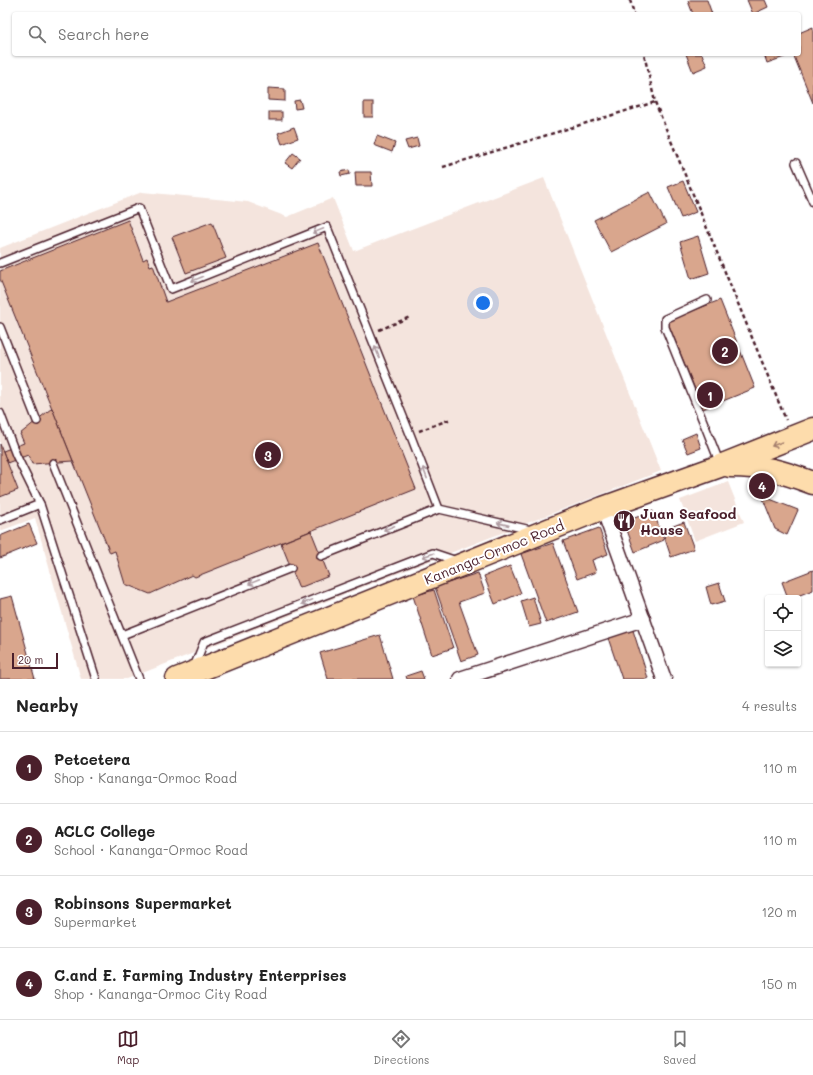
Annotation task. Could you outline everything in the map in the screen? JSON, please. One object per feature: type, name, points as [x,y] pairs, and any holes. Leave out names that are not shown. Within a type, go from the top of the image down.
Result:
[{"type":"highway","name":"Kananga-Ormoc Road","points":[[184,676],[603,508],[720,466],[813,429]]},
{"type":"highway","points":[[720,466],[769,468],[788,473],[813,483]]},
{"type":"street","points":[[603,508],[664,679]]},
{"type":"street","points":[[460,679],[643,619]]},
{"type":"lane","points":[[796,163],[813,202]]},
{"type":"lane","points":[[0,263],[139,208],[172,289],[327,227],[439,509]]},
{"type":"lane","points":[[708,300],[665,318],[665,327],[708,431],[720,466]]},
{"type":"lane","points":[[0,327],[37,421]]},
{"type":"lane","points":[[0,413],[16,454],[40,504],[96,679]]},
{"type":"lane","points":[[54,462],[139,679]]},
{"type":"lane","points":[[0,520],[40,504]]},
{"type":"lane","points":[[321,556],[439,509],[541,533]]},
{"type":"lane","points":[[122,635],[291,568]]},
{"type":"path","points":[[630,0],[633,12]]},
{"type":"path","points":[[644,56],[655,102],[793,437]]},
{"type":"path","points":[[443,167],[655,102]]},
{"type":"path","points":[[369,334],[410,317]]},
{"type":"path","points":[[410,434],[451,419]]},
{"type":"shaded area","points":[[544,178],[661,471],[127,679],[81,679],[35,518],[0,531],[0,248],[142,192],[248,202],[287,217],[333,198],[354,251]]},
{"type":"shaded area","points":[[728,482],[744,522],[695,541],[680,500]]},
{"type":"building","points":[[707,0],[711,12],[692,12],[688,1]]},
{"type":"building","points":[[747,0],[765,0],[768,7],[757,12],[752,12]]},
{"type":"building","points":[[813,27],[813,103],[794,56],[801,56],[801,32]]},
{"type":"building","points":[[687,56],[703,56],[707,66],[693,72]]},
{"type":"building","points":[[765,56],[787,56],[767,63]]},
{"type":"building","points":[[268,88],[285,89],[285,101],[268,100]]},
{"type":"building","points":[[300,100],[302,108],[295,109],[294,101]]},
{"type":"building","points":[[364,102],[373,102],[373,117],[364,117]]},
{"type":"building","points":[[269,112],[282,112],[282,120],[269,120]]},
{"type":"building","points":[[294,127],[298,138],[282,144],[278,133]]},
{"type":"building","points":[[377,136],[395,143],[392,152],[374,145]]},
{"type":"building","points":[[417,138],[419,146],[408,149],[405,141]]},
{"type":"building","points":[[293,153],[300,158],[292,168],[285,163]]},
{"type":"building","points":[[349,170],[350,174],[341,176],[340,172]]},
{"type":"building","points":[[355,172],[371,172],[372,186],[356,186]]},
{"type":"building","points":[[683,181],[696,212],[681,218],[668,187]]},
{"type":"building","points":[[650,192],[666,224],[611,252],[594,220]]},
{"type":"building","points":[[128,220],[143,260],[147,258],[150,266],[153,265],[166,302],[318,243],[416,489],[195,577],[192,575],[150,594],[125,584],[115,551],[110,553],[0,279],[0,271]]},
{"type":"building","points":[[212,222],[226,258],[186,273],[172,237]]},
{"type":"building","points":[[698,236],[709,273],[691,279],[680,242]]},
{"type":"building","points":[[720,300],[755,388],[703,409],[667,321]]},
{"type":"building","points":[[52,408],[73,461],[32,464],[28,455],[7,463],[3,451],[24,443],[20,434]]},
{"type":"building","points":[[696,433],[701,448],[688,453],[682,439]]},
{"type":"building","points":[[0,444],[18,490],[0,497]]},
{"type":"building","points":[[762,496],[798,510],[787,535],[775,529]]},
{"type":"building","points":[[653,511],[664,540],[635,552],[624,522]]},
{"type":"building","points":[[684,522],[694,549],[671,557],[662,530]]},
{"type":"building","points":[[29,524],[37,543],[0,558],[0,536]]},
{"type":"building","points":[[599,528],[608,554],[592,560],[596,572],[577,579],[563,541]]},
{"type":"building","points":[[311,531],[329,576],[299,588],[281,543]]},
{"type":"building","points":[[553,543],[578,612],[546,623],[521,554]]},
{"type":"building","points":[[510,566],[521,593],[495,604],[484,576]]},
{"type":"building","points":[[813,570],[813,590],[800,595],[787,595],[782,582]]},
{"type":"building","points":[[478,573],[485,593],[459,602],[478,655],[461,661],[435,587]]},
{"type":"building","points":[[719,583],[725,601],[711,605],[706,587]]},
{"type":"building","points":[[434,590],[453,648],[432,655],[413,596]]},
{"type":"building","points":[[12,596],[35,679],[0,679],[0,599]]},
{"type":"building","points":[[533,597],[541,624],[529,627],[521,601]]},
{"type":"building","points":[[631,624],[648,678],[646,679],[622,679],[606,632]]},
{"type":"building","points":[[380,635],[393,679],[328,679],[320,653]]},
{"type":"building","points":[[421,671],[424,679],[407,679],[406,676]]},
{"type":"place","name":"ACLC College","points":[[725,351]]},
{"type":"place","name":"Petcetera","points":[[710,395]]},
{"type":"place","name":"Robinsons Supermarket","points":[[268,455]]},
{"type":"place","name":"C.and E. Farming Industry Enterprises","points":[[762,486]]},
{"type":"place","name":"Juan Seafood House","points":[[624,521]]}]
